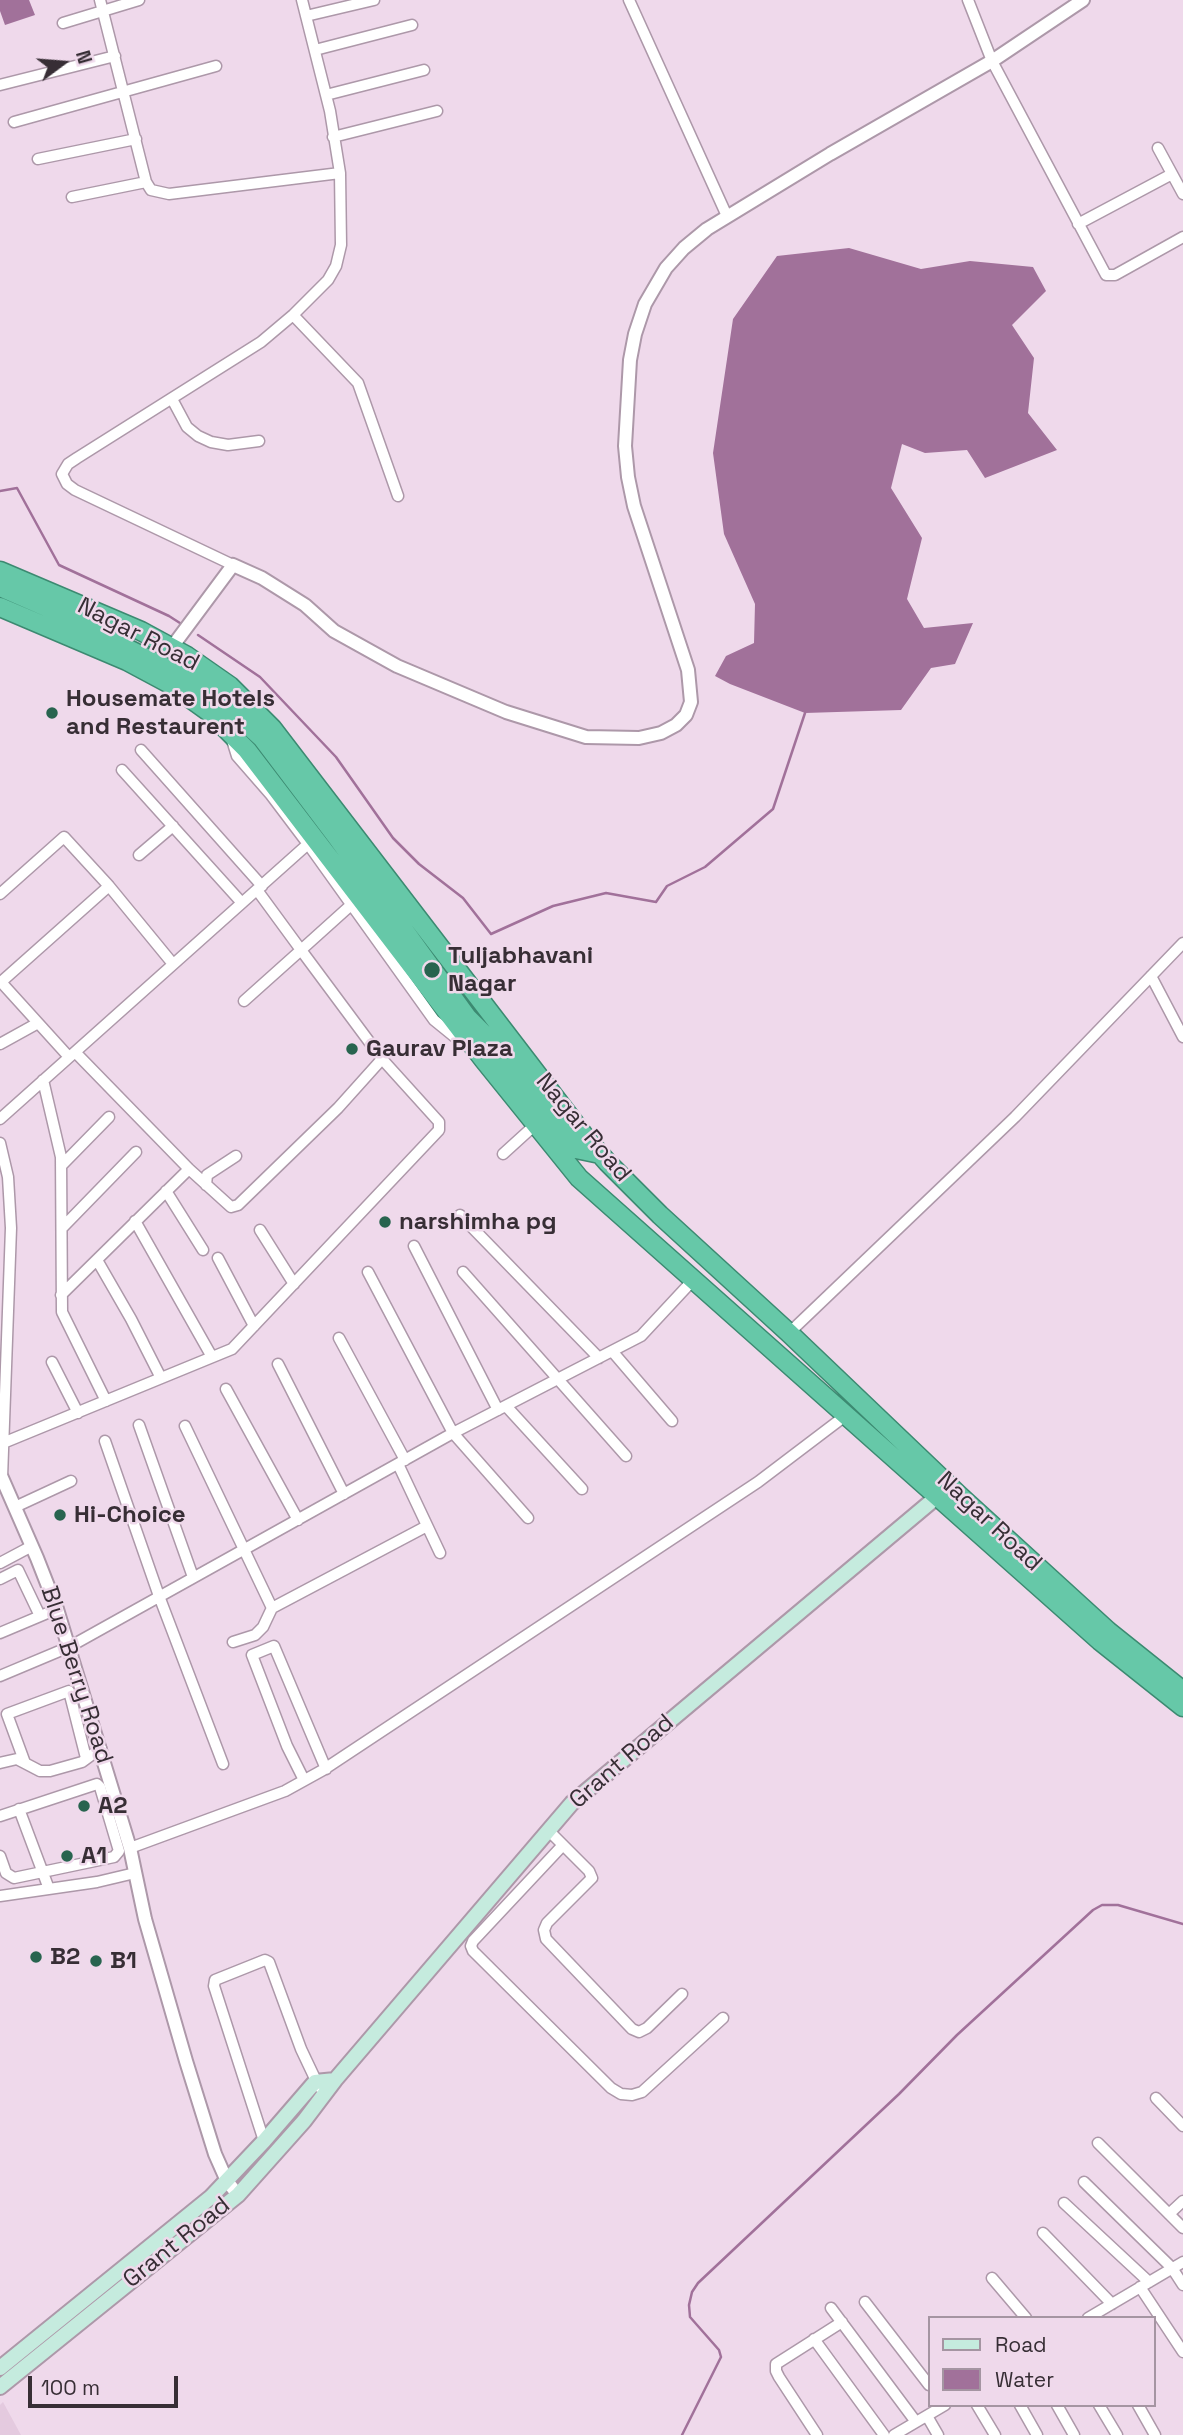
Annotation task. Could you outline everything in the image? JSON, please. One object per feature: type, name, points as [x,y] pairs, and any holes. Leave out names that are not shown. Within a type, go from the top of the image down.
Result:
[{"type":"highway","name":"Nagar Road","points":[[0,571],[141,631],[172,647],[230,686],[272,728],[604,1158],[668,1223],[916,1452],[943,1492],[1100,1641],[1183,1707]]},
{"type":"highway","points":[[0,587],[85,624],[102,636],[191,680],[227,706],[261,738],[336,836],[467,1017],[489,1038],[576,1149],[604,1158],[588,1186]]},
{"type":"highway","name":"Nagar Road","points":[[0,607],[127,661],[170,684],[209,712],[247,750],[483,1059],[579,1178],[845,1416],[943,1492],[1183,1691]]},
{"type":"main road","name":"Grant Road","points":[[0,2387],[238,2195],[304,2121],[335,2080],[572,1803],[943,1492]]},
{"type":"main road","points":[[315,2082],[335,2080]]},
{"type":"main road","name":"Grant Road","points":[[0,2368],[211,2197],[315,2082]]},
{"type":"street","points":[[63,23],[102,5],[139,0]]},
{"type":"street","points":[[302,0],[326,95],[340,173],[341,245],[336,266],[328,280],[261,342],[68,464],[62,474],[67,484],[75,490],[262,578],[305,605],[334,631],[397,666],[506,712],[586,737],[639,738],[661,733],[676,725],[691,702],[683,652],[653,568],[628,477],[625,434],[630,360],[635,334],[645,304],[666,268],[684,248],[727,216],[992,61],[1083,0]]},
{"type":"street","points":[[306,16],[374,0]]},
{"type":"street","points":[[629,0],[727,216]]},
{"type":"street","points":[[968,0],[992,61],[1104,272],[1110,276],[1183,237]]},
{"type":"street","points":[[102,5],[146,182],[151,190],[169,194],[340,173]]},
{"type":"street","points":[[315,50],[412,25]]},
{"type":"street","points":[[0,85],[115,56]]},
{"type":"street","points":[[14,122],[216,66]]},
{"type":"street","points":[[326,95],[424,70]]},
{"type":"street","points":[[334,137],[437,111]]},
{"type":"street","points":[[38,159],[136,139]]},
{"type":"street","points":[[1158,148],[1183,194]]},
{"type":"street","points":[[1078,225],[1172,174]]},
{"type":"street","points":[[72,197],[146,182]]},
{"type":"street","points":[[293,315],[358,383],[398,496]]},
{"type":"street","points":[[172,399],[187,428],[198,436],[211,442],[228,444],[259,441]]},
{"type":"street","points":[[172,647],[233,565]]},
{"type":"street","points":[[230,732],[236,756],[271,795],[434,1020],[483,1059]]},
{"type":"street","points":[[3,1443],[232,1349],[439,1130],[439,1122],[382,1059],[301,950],[259,888],[141,750]]},
{"type":"street","points":[[122,770],[242,903]]},
{"type":"street","points":[[139,855],[173,826]]},
{"type":"street","points":[[0,894],[64,837],[109,886],[173,964]]},
{"type":"street","points":[[0,1119],[308,845]]},
{"type":"street","points":[[109,886],[1,983],[38,1023],[228,1206],[237,1205],[338,1108],[382,1059]]},
{"type":"street","points":[[244,1001],[351,905]]},
{"type":"street","points":[[789,1333],[1015,1116],[1183,943]]},
{"type":"street","points":[[1152,976],[1183,1037]]},
{"type":"street","points":[[0,1044],[38,1023]]},
{"type":"street","points":[[43,1080],[61,1157],[61,1296],[65,1320],[106,1401]]},
{"type":"street","points":[[61,1166],[109,1118]]},
{"type":"street","points":[[503,1154],[536,1124]]},
{"type":"street","points":[[0,1143],[8,1177],[11,1228],[1,1478]]},
{"type":"street","points":[[63,1227],[136,1152]]},
{"type":"street","points":[[206,1185],[207,1175],[236,1156]]},
{"type":"street","points":[[61,1296],[189,1170]]},
{"type":"street","points":[[166,1191],[203,1250]]},
{"type":"street","points":[[460,1215],[598,1358]]},
{"type":"street","points":[[135,1221],[212,1357]]},
{"type":"street","points":[[260,1230],[294,1284]]},
{"type":"street","points":[[414,1246],[502,1408],[582,1489]]},
{"type":"street","points":[[218,1258],[254,1326]]},
{"type":"street","points":[[97,1260],[161,1378]]},
{"type":"street","points":[[368,1272],[453,1433],[528,1518]]},
{"type":"street","points":[[463,1272],[626,1456]]},
{"type":"street","points":[[0,1676],[69,1647],[453,1433],[641,1336],[694,1279]]},
{"type":"street","points":[[339,1338],[401,1462],[440,1553]]},
{"type":"street","points":[[611,1351],[672,1421]]},
{"type":"street","points":[[52,1362],[78,1413]]},
{"type":"street","points":[[278,1364],[345,1494]]},
{"type":"street","points":[[226,1389],[298,1520]]},
{"type":"street","points":[[130,1848],[285,1791],[326,1769],[758,1482],[845,1416]]},
{"type":"street","points":[[139,1424],[194,1577]]},
{"type":"street","points":[[185,1426],[272,1608]]},
{"type":"street","points":[[105,1441],[159,1596],[223,1764]]},
{"type":"street","name":"Blue Berry Road","points":[[1,1478],[57,1609],[130,1848],[145,1919],[186,2061],[215,2154],[227,2181],[238,2195]]},
{"type":"street","points":[[15,1507],[71,1481]]},
{"type":"street","points":[[233,1642],[255,1635],[263,1627],[272,1608],[427,1526]]},
{"type":"street","points":[[0,1563],[32,1546]]},
{"type":"street","points":[[0,1579],[18,1570],[40,1616]]},
{"type":"street","points":[[0,1633],[57,1609]]},
{"type":"street","points":[[304,1780],[287,1746],[252,1655],[274,1646],[326,1769]]},
{"type":"street","points":[[26,1763],[4,1716],[69,1691],[86,1758]]},
{"type":"street","points":[[0,1763],[13,1758],[44,1772],[82,1762],[102,1752]]},
{"type":"street","points":[[0,1815],[95,1783],[100,1787],[118,1853],[114,1857],[44,1873],[11,1877],[6,1872],[0,1856]]},
{"type":"street","points":[[19,1809],[49,1889]]},
{"type":"street","points":[[548,1830],[589,1871],[592,1878],[547,1923],[544,1930],[546,1939],[632,2029],[639,2032],[647,2028],[682,1994]]},
{"type":"street","points":[[563,1845],[473,1941],[473,1951],[611,2088],[621,2094],[642,2092],[723,2018]]},
{"type":"street","points":[[0,1896],[97,1882],[135,1873]]},
{"type":"street","points":[[264,2141],[214,1986],[215,1980],[265,1960],[269,1962],[315,2082],[325,2094]]},
{"type":"street","points":[[1156,2098],[1183,2126]]},
{"type":"street","points":[[1098,2143],[1183,2228]]},
{"type":"street","points":[[1084,2182],[1171,2268],[1183,2285]]},
{"type":"street","points":[[1169,2214],[1183,2201]]},
{"type":"street","points":[[1064,2203],[1144,2285],[1183,2352]]},
{"type":"street","points":[[1042,2233],[1112,2304]]},
{"type":"street","points":[[1091,2316],[1183,2262]]},
{"type":"street","points":[[992,2278],[1024,2316]]},
{"type":"street","points":[[865,2302],[928,2384]]},
{"type":"street","points":[[831,2308],[916,2422]]},
{"type":"street","points":[[817,2435],[776,2371],[776,2364],[842,2322]]},
{"type":"street","points":[[814,2339],[884,2435]]},
{"type":"street","points":[[894,2435],[942,2407]]},
{"type":"street","points":[[978,2407],[995,2435]]},
{"type":"street","points":[[1021,2407],[1037,2435]]},
{"type":"street","points":[[1058,2407],[1074,2435]]},
{"type":"street","points":[[1100,2407],[1117,2435]]},
{"type":"street","points":[[1139,2407],[1155,2435]]},
{"type":"street","points":[[927,2416],[938,2435]]},
{"type":"shaded area","points":[[3,2402],[21,2435],[0,2435],[0,2405]]},
{"type":"water","points":[[0,0],[29,0],[35,15],[5,25],[0,11]]},
{"type":"water","points":[[849,248],[921,269],[970,261],[1033,267],[1046,291],[1012,325],[1034,358],[1028,413],[1057,450],[985,478],[967,450],[925,453],[902,444],[891,488],[922,538],[907,599],[924,628],[973,623],[955,664],[931,668],[901,710],[805,713],[715,676],[726,656],[754,643],[755,604],[724,534],[713,453],[733,319],[777,256]]},
{"type":"waterway","points":[[0,491],[17,488],[59,565],[183,625]]},
{"type":"waterway","points":[[198,635],[260,677],[336,757],[393,838],[419,864],[463,898],[491,934],[553,906],[606,893],[656,902],[667,886],[705,867],[773,809],[805,713]]},
{"type":"waterway","points":[[682,2435],[721,2357],[719,2350],[690,2317],[692,2292],[698,2283],[899,2094],[957,2035],[1093,1910],[1102,1905],[1118,1905],[1183,1924]]},
{"type":"place","name":"Housemate Hotels and Restaurent","points":[[52,713]]},
{"type":"place","name":"Tuljabhavani Nagar","points":[[432,970]]},
{"type":"place","name":"Gaurav Plaza","points":[[352,1049]]},
{"type":"place","name":"narshimha pg","points":[[385,1222]]},
{"type":"place","name":"Hi-Choice","points":[[60,1515]]},
{"type":"place","name":"A2","points":[[84,1806]]},
{"type":"place","name":"A1","points":[[67,1856]]},
{"type":"place","name":"B2","points":[[36,1957]]},
{"type":"place","name":"B1","points":[[96,1961]]}]
